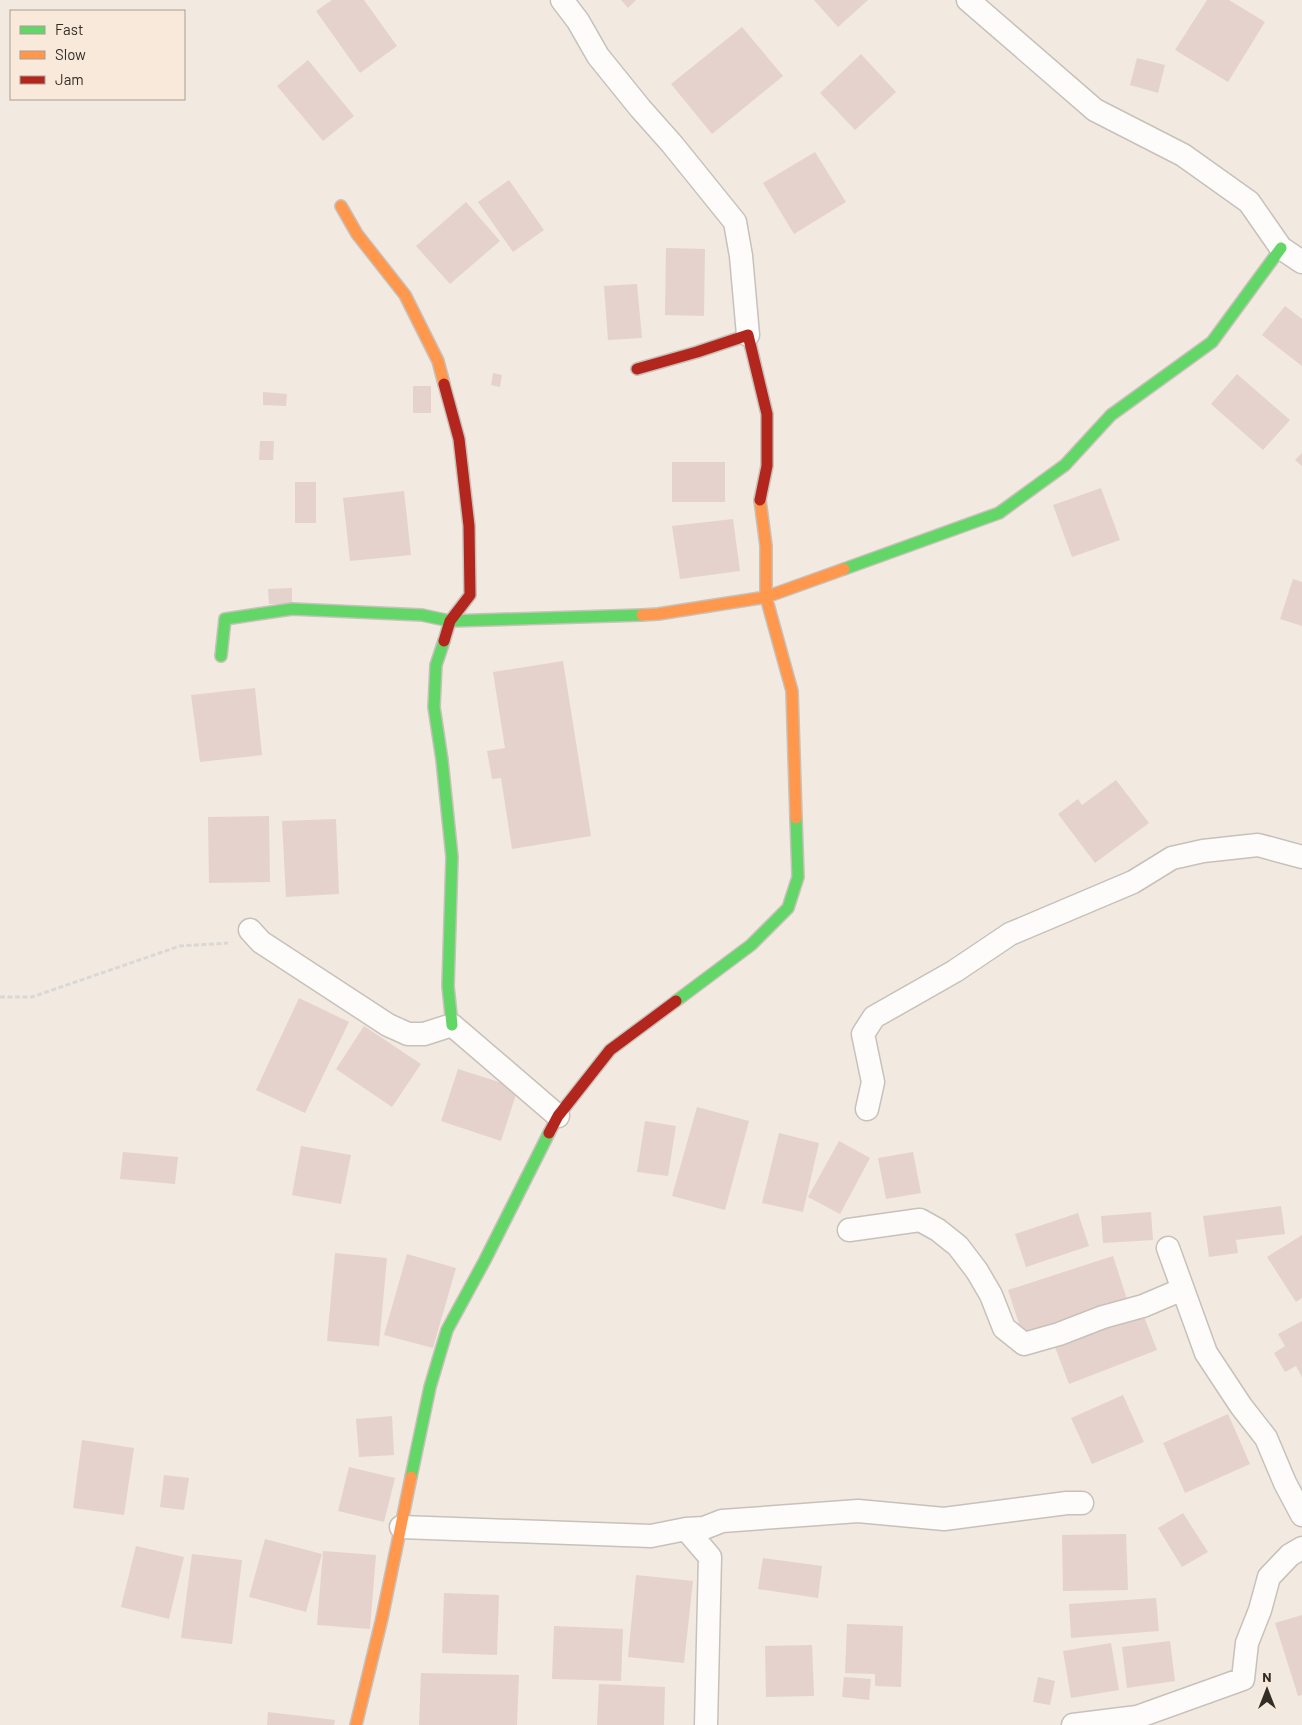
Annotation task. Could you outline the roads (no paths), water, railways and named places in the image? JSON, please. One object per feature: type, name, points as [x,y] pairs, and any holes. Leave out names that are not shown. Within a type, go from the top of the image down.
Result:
[{"type":"street","points":[[356,1725],[382,1618],[430,1387],[447,1330],[485,1260],[558,1116],[610,1050],[751,945],[788,908],[798,877],[792,691],[766,597],[766,546],[760,498],[767,466],[767,414],[748,335],[741,256],[735,222],[598,56],[578,21],[562,0]]},
{"type":"street","points":[[968,0],[1094,110],[1183,155],[1249,202],[1281,248],[1302,262]]},
{"type":"street","points":[[341,206],[358,234],[405,295],[422,328],[438,361],[459,439],[469,526],[470,595],[450,621],[436,665],[434,707],[442,760],[452,857],[448,986],[452,1024],[558,1116]]},
{"type":"street","points":[[221,656],[225,619],[292,609],[422,615],[450,621],[658,614],[766,597],[999,513],[1065,465],[1111,415],[1212,342],[1281,248]]},
{"type":"street","points":[[637,368],[697,352],[748,335]]},
{"type":"street","points":[[867,1109],[873,1082],[864,1034],[874,1017],[955,971],[1010,934],[1133,882],[1172,858],[1203,851],[1258,845],[1302,857]]},
{"type":"street","points":[[255,936],[388,1024],[408,1034],[424,1034],[452,1024]]},
{"type":"street","points":[[849,1230],[920,1220],[938,1230],[958,1246],[976,1271],[991,1295],[1004,1328],[1024,1344],[1059,1334],[1103,1317],[1143,1306],[1183,1289]]},
{"type":"street","points":[[1168,1248],[1206,1353],[1241,1406],[1266,1438],[1285,1483],[1302,1515]]},
{"type":"street","points":[[401,1527],[651,1536],[686,1529],[704,1528],[722,1521],[858,1511],[944,1519],[1067,1503],[1082,1503]]},
{"type":"street","points":[[686,1529],[710,1557],[706,1725]]},
{"type":"street","points":[[1073,1725],[1135,1721],[1243,1679],[1247,1643],[1260,1610],[1269,1577],[1290,1555],[1302,1548]]}]
